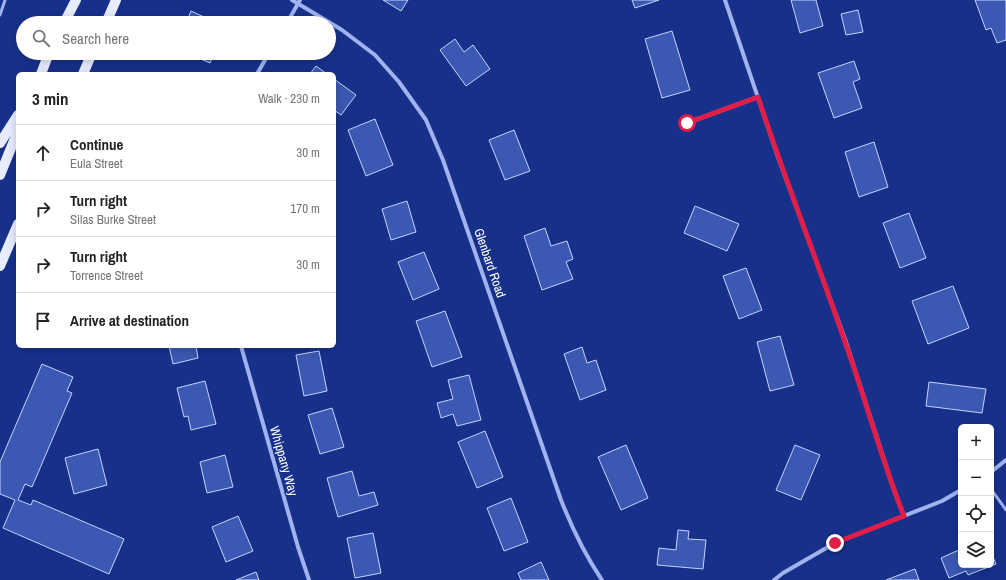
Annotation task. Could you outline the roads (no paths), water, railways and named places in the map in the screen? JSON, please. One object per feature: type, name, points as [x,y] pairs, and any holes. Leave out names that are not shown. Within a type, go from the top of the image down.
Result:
[{"type":"main road","points":[[68,16],[76,0]]},
{"type":"main road","points":[[109,16],[116,0]]},
{"type":"main road","points":[[42,72],[46,60]]},
{"type":"main road","points":[[84,72],[89,60]]},
{"type":"main road","points":[[0,143],[16,118]]},
{"type":"main road","points":[[0,175],[16,136]]},
{"type":"main road","points":[[0,266],[16,229]]},
{"type":"street","name":"Glenbard Road","points":[[292,0],[299,2],[320,16]]},
{"type":"street","points":[[725,0],[778,157],[846,342],[894,490],[904,516]]},
{"type":"street","points":[[291,16],[299,2]]},
{"type":"street","name":"Glenbard Road","points":[[336,26],[375,55],[399,82],[426,120],[443,160],[561,500],[573,529],[602,580]]},
{"type":"street","points":[[258,72],[265,60]]},
{"type":"street","points":[[687,123],[758,97]]},
{"type":"street","name":"Whippany Way","points":[[242,348],[308,580]]},
{"type":"street","points":[[994,470],[1006,460]]},
{"type":"street","points":[[774,580],[783,573],[835,543],[942,501],[958,492]]},
{"type":"lane","points":[[0,15],[5,0]]},
{"type":"lane","points":[[994,493],[1006,510]]}]
